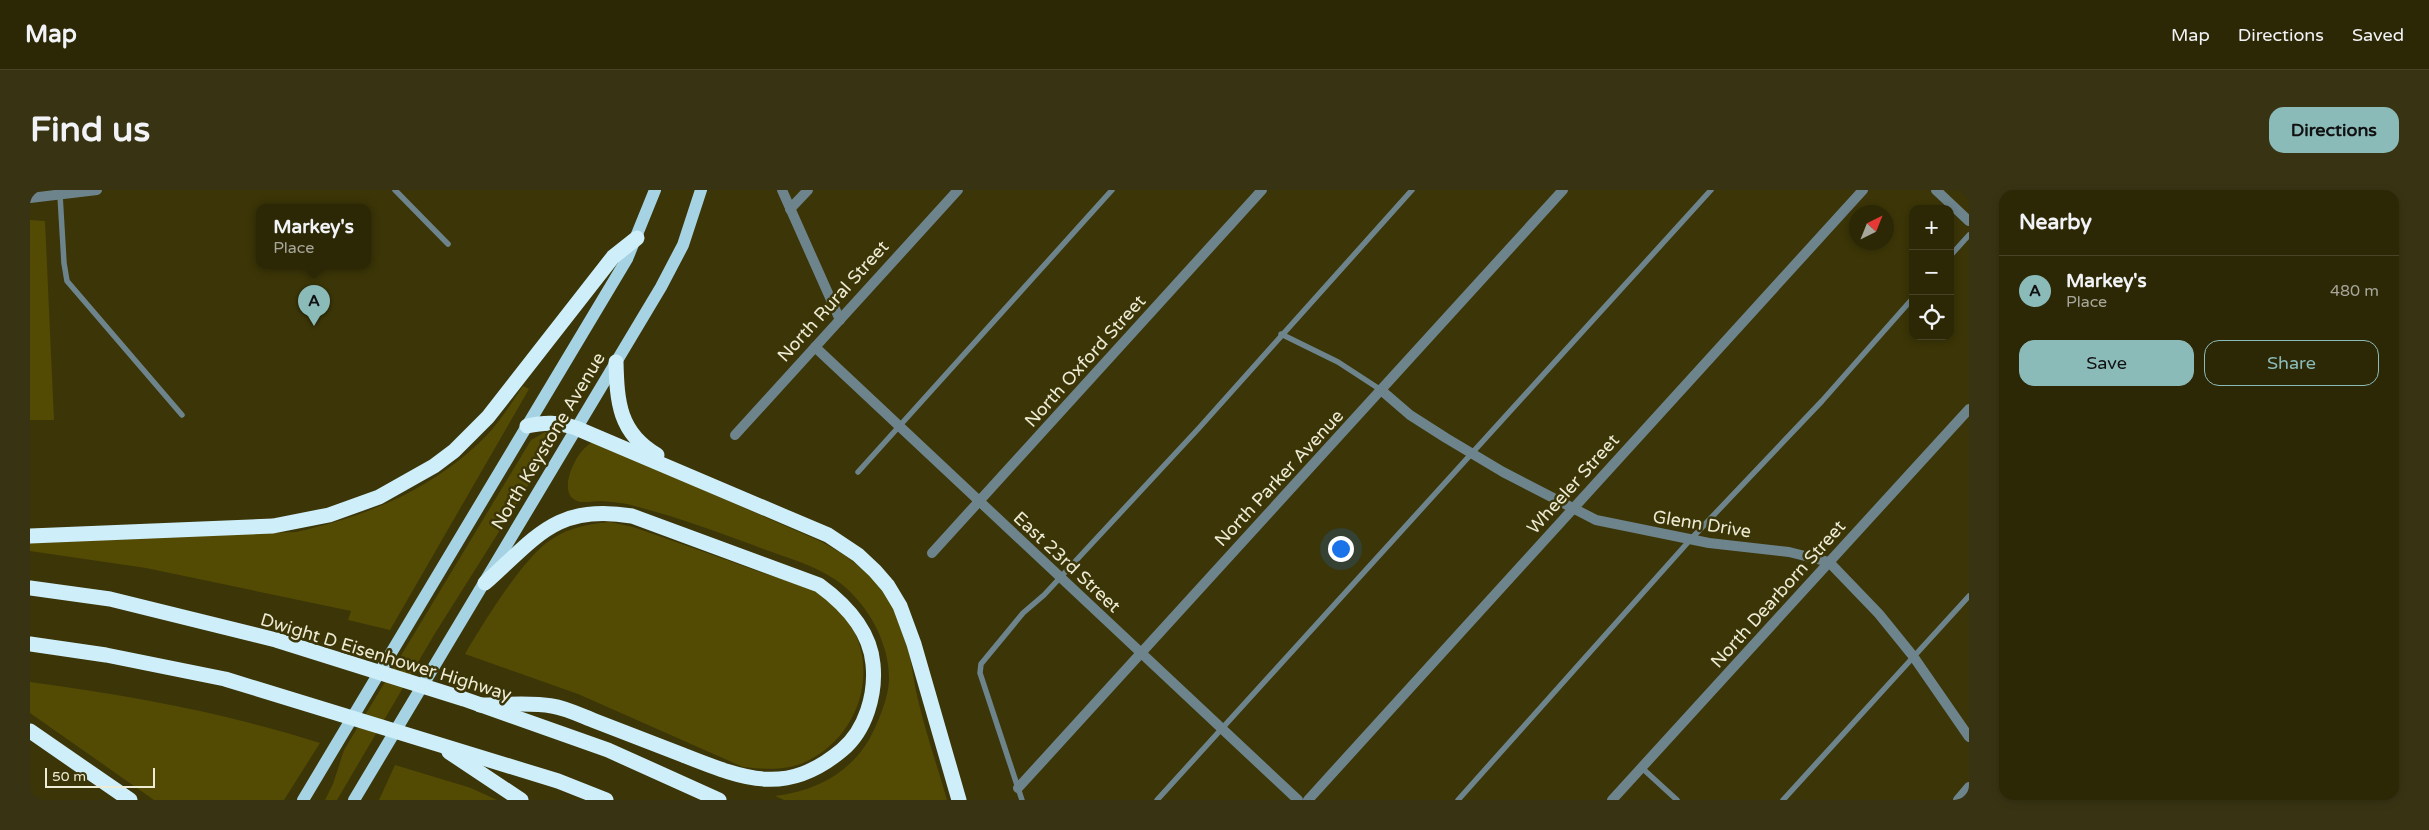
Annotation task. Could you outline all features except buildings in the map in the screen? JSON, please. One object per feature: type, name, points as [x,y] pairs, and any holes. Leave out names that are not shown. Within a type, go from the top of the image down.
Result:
[{"type":"highway","points":[[30,536],[273,526],[329,515],[379,497],[402,486],[454,451],[488,417],[613,257],[637,238]]},
{"type":"highway","points":[[616,362],[617,397],[626,426],[640,444],[680,472]]},
{"type":"highway","points":[[527,426],[545,422],[560,423],[576,428],[828,535],[858,555],[888,586],[909,625],[958,800]]},
{"type":"highway","points":[[480,705],[553,706],[734,775],[766,780],[796,776],[811,771],[847,746],[858,732],[870,703],[874,674],[868,644],[855,619],[834,596],[819,585],[632,516],[606,513],[582,515],[549,526],[485,583]]},
{"type":"highway","name":"Dwight D Eisenhower Highway","points":[[30,588],[110,599],[276,640],[464,699],[608,750],[719,800]]},
{"type":"highway","points":[[30,644],[106,655],[226,679],[434,741],[558,781],[606,800]]},
{"type":"highway","points":[[30,731],[130,800]]},
{"type":"highway","points":[[434,741],[521,800]]},
{"type":"main road","name":"North Keystone Avenue","points":[[303,800],[627,259],[655,190]]},
{"type":"main road","name":"North Keystone Avenue","points":[[354,800],[673,265],[690,227],[701,190]]},
{"type":"street","points":[[30,198],[60,196],[97,190]]},
{"type":"street","points":[[782,190],[840,320]]},
{"type":"street","points":[[790,209],[808,190]]},
{"type":"street","name":"North Rural Street","points":[[735,435],[958,190]]},
{"type":"street","name":"North Oxford Street","points":[[932,553],[1262,190]]},
{"type":"street","name":"North Parker Avenue","points":[[1018,788],[1563,190]]},
{"type":"street","name":"Wheeler Street","points":[[1308,800],[1863,190]]},
{"type":"street","points":[[1936,190],[1969,221]]},
{"type":"street","name":"East 23rd Street","points":[[815,347],[1298,800]]},
{"type":"street","name":"Glenn Drive","points":[[1381,390],[1410,415],[1471,453],[1596,520],[1690,540],[1789,552],[1829,562]]},
{"type":"street","name":"North Dearborn Street","points":[[1612,800],[1969,409]]},
{"type":"street","points":[[1829,562],[1874,608],[1912,656],[1969,737]]},
{"type":"street","points":[[1958,800],[1969,787]]},
{"type":"lane","points":[[395,190],[448,244]]},
{"type":"lane","points":[[858,472],[1112,190]]},
{"type":"lane","points":[[1022,800],[980,673],[981,664],[1023,613],[1044,595],[1199,428],[1281,334],[1412,190]]},
{"type":"lane","points":[[1157,800],[1711,190]]},
{"type":"lane","points":[[60,196],[64,263],[67,281],[182,415]]},
{"type":"lane","points":[[1954,252],[1969,235]]},
{"type":"lane","points":[[1458,800],[1690,540],[1822,401],[1909,303]]},
{"type":"lane","points":[[1281,334],[1338,362],[1381,390]]},
{"type":"lane","points":[[1783,800],[1912,656],[1969,596]]},
{"type":"lane","points":[[1642,768],[1677,800]]},
{"type":"shaded area","points":[[30,220],[45,221],[54,420],[30,420]]},
{"type":"shaded area","points":[[523,386],[529,389],[390,630],[348,620],[351,611],[146,568],[30,551],[30,542],[296,532],[349,518],[399,498],[445,471],[487,435]]},
{"type":"shaded area","points":[[545,432],[555,435],[556,441],[434,635],[337,800],[325,800],[333,784],[344,750],[531,440]]},
{"type":"shaded area","points":[[594,442],[822,542],[849,558],[873,579],[900,618],[905,633],[925,728],[947,800],[784,800],[775,796],[792,793],[823,782],[837,774],[860,753],[877,723],[888,692],[888,666],[881,637],[866,611],[847,589],[836,580],[806,564],[710,529],[653,511],[620,503],[575,500],[570,495],[568,487],[572,468],[582,451]]},
{"type":"shaded area","points":[[610,522],[633,527],[810,589],[836,606],[851,626],[860,647],[863,670],[861,693],[854,714],[841,734],[824,751],[796,766],[773,769],[743,767],[578,694],[465,654],[516,575],[541,548],[552,539],[573,529]]},
{"type":"shaded area","points":[[30,682],[176,706],[285,732],[320,743],[284,800],[154,800],[30,713]]},
{"type":"shaded area","points":[[395,765],[471,788],[497,800],[379,800]]},
{"type":"place","name":"Markey's","points":[[314,326]]}]
